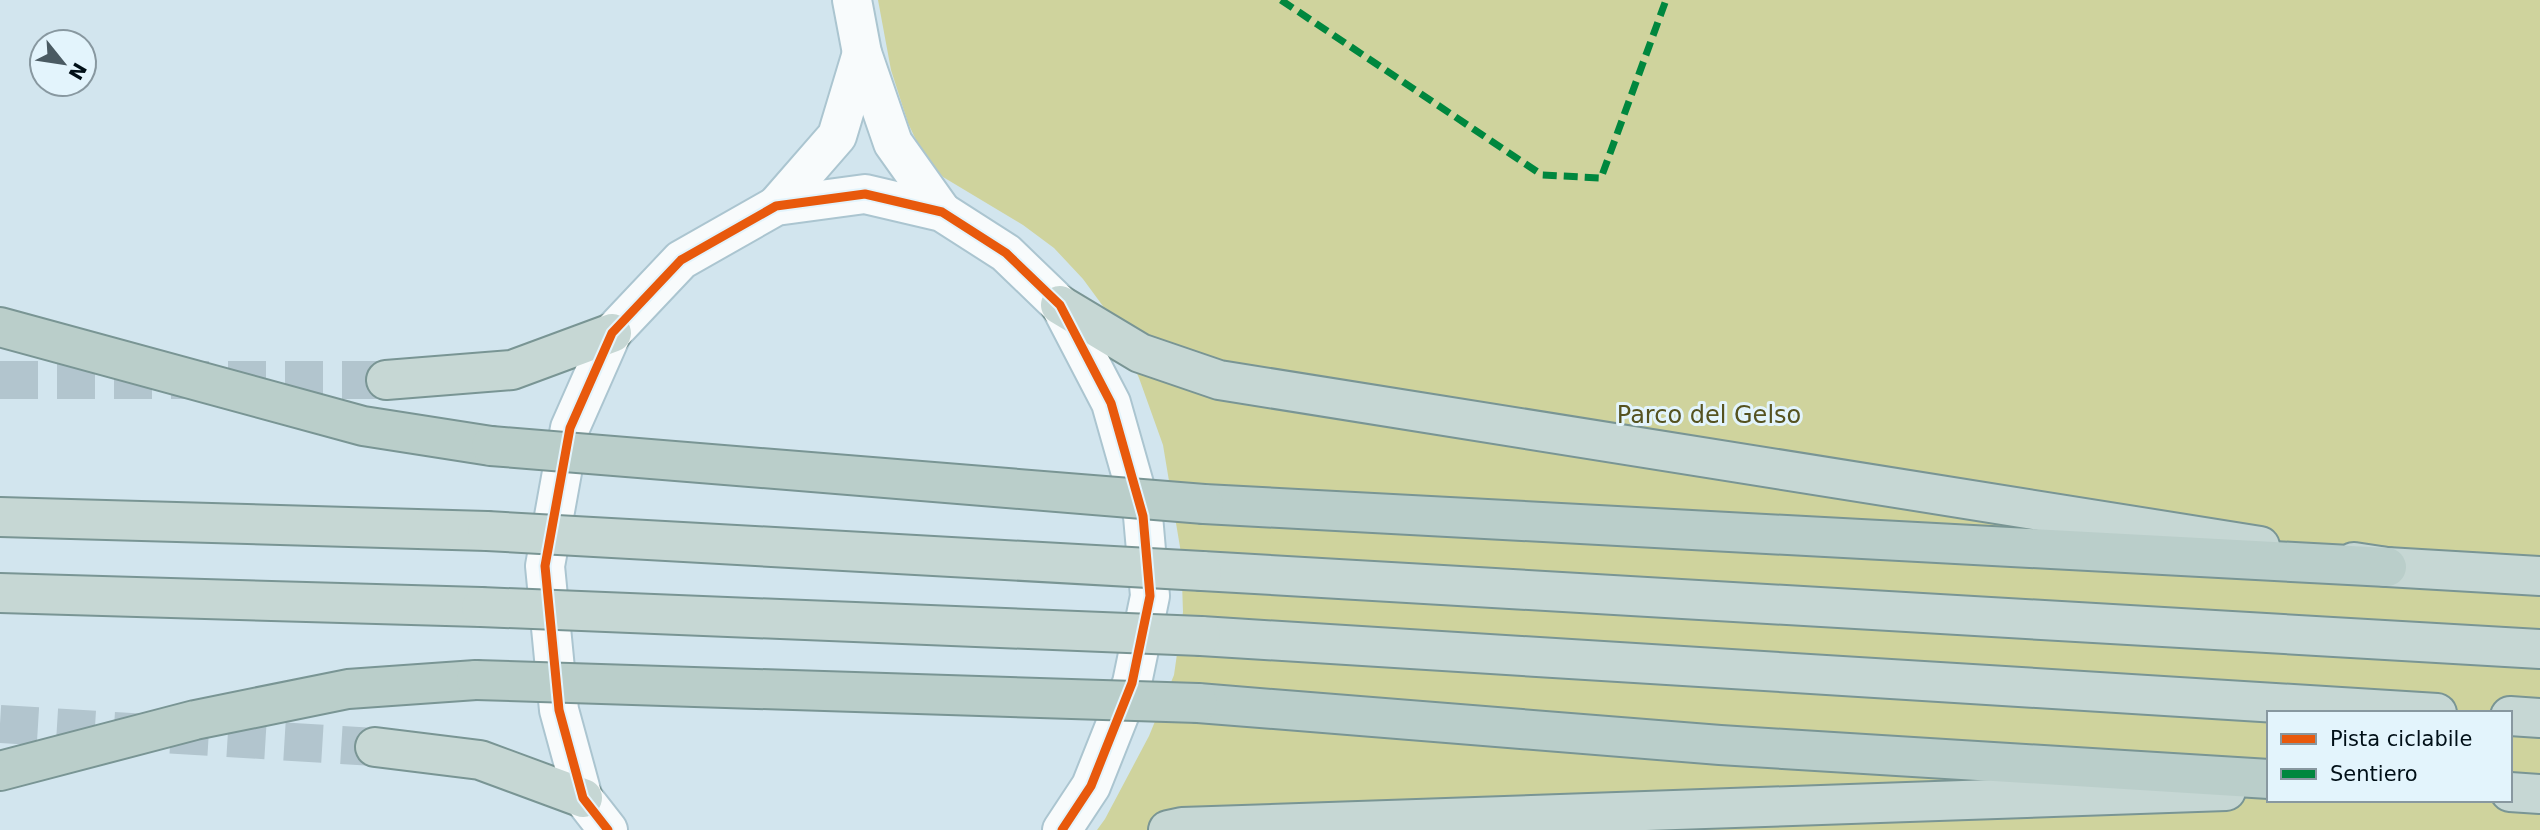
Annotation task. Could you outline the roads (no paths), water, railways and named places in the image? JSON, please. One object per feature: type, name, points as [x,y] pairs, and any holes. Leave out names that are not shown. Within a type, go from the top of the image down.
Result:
[{"type":"highway","points":[[1060,305],[1140,353],[1219,380],[2387,567]]},
{"type":"highway","points":[[0,327],[363,426],[491,446],[1204,504],[2540,576]]},
{"type":"highway","points":[[386,380],[512,370],[612,333]]},
{"type":"highway","points":[[0,517],[487,531],[2540,649]]},
{"type":"highway","points":[[0,593],[481,607],[1201,636],[2405,711]]},
{"type":"highway","points":[[0,771],[195,720],[348,689],[476,680],[1198,703],[1720,745],[2267,779]]},
{"type":"highway","points":[[2512,716],[2540,718]]},
{"type":"highway","points":[[375,747],[480,760],[583,798]]},
{"type":"highway","points":[[1168,830],[1182,827],[2267,789]]},
{"type":"highway","points":[[2512,792],[2540,794]]},
{"type":"street","points":[[852,0],[862,53],[893,143],[942,212]]},
{"type":"street","points":[[608,830],[583,798],[559,710],[545,566],[570,428],[612,333],[681,260],[776,206],[837,136],[862,53]]},
{"type":"street","points":[[776,206],[865,194],[942,212],[1006,253],[1060,305],[1111,403],[1143,516],[1150,596],[1132,683],[1091,786],[1062,830]]},
{"type":"tunnel","points":[[0,380],[386,380]]},
{"type":"tunnel","points":[[0,724],[375,747]]},
{"type":"park label","name":"Parco del Gelso","points":[[1709,415]]}]
